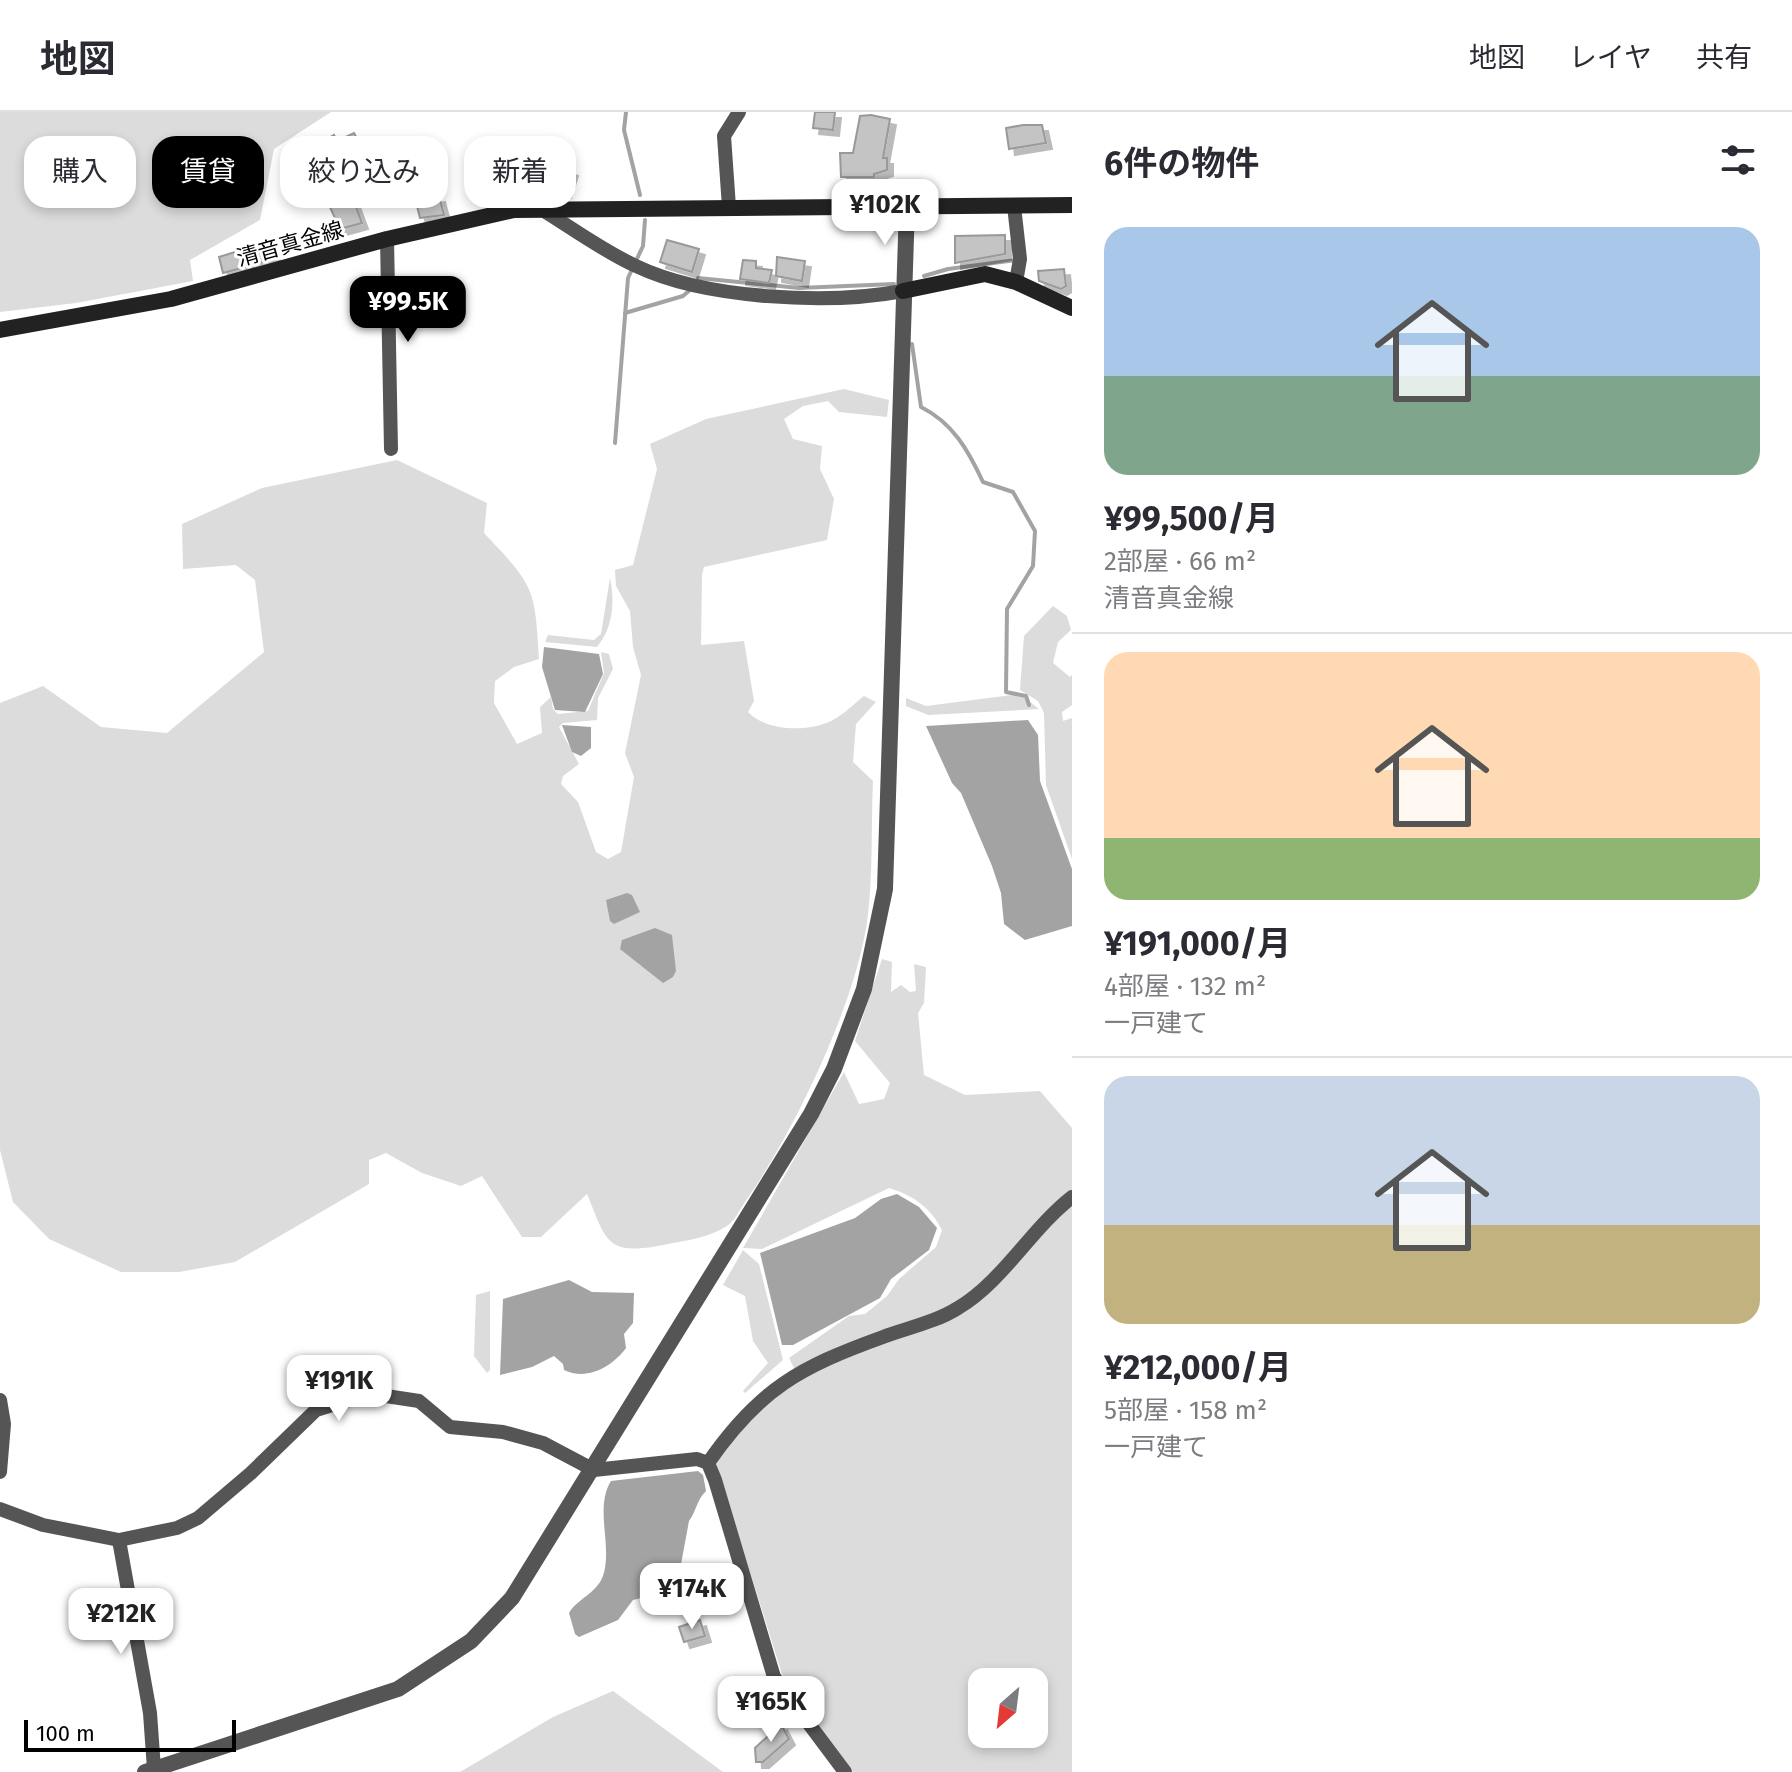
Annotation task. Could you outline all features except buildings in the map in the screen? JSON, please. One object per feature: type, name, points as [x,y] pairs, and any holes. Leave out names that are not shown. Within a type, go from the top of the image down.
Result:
[{"type":"main road","name":"清音真金線","points":[[0,330],[171,299],[471,218],[541,209],[1072,205]]},
{"type":"main road","points":[[903,291],[972,275],[1016,282],[1072,308]]},
{"type":"street","points":[[729,207],[724,136],[739,112]]},
{"type":"street","points":[[119,1540],[150,1713],[149,1770],[371,1699],[409,1683],[448,1660],[512,1598],[594,1470],[811,1114],[853,1021],[870,967],[885,889],[891,778],[907,206]]},
{"type":"street","points":[[1014,206],[1020,259],[1016,282]]},
{"type":"street","points":[[541,209],[634,265],[699,285],[779,297],[866,296],[903,291]]},
{"type":"street","points":[[387,239],[391,449]]},
{"type":"street","points":[[708,1463],[734,1425],[770,1390],[798,1372],[958,1308],[984,1287],[1049,1215],[1072,1197]]},
{"type":"street","points":[[0,1509],[43,1525],[119,1540],[177,1528],[198,1518],[316,1410],[348,1400],[386,1396],[419,1401],[450,1427],[527,1437],[557,1449],[594,1470],[697,1459],[708,1463]]},
{"type":"street","points":[[0,1400],[4,1424],[0,1472]]},
{"type":"street","points":[[708,1463],[774,1677],[845,1772]]},
{"type":"shaded area","points":[[0,112],[331,112],[294,136],[280,136],[280,145],[274,149],[264,200],[264,136],[152,136],[152,208],[262,208],[260,220],[190,260],[193,281],[76,303],[0,312]]},
{"type":"shaded area","points":[[844,389],[889,400],[887,417],[839,412],[828,401],[803,406],[784,419],[793,439],[822,446],[820,469],[834,499],[827,540],[704,567],[702,575],[701,645],[744,641],[754,701],[748,712],[756,718],[788,728],[812,727],[837,718],[864,696],[876,702],[856,724],[853,762],[873,781],[870,898],[852,985],[803,1103],[764,1174],[732,1222],[720,1230],[696,1238],[644,1248],[619,1246],[605,1234],[587,1194],[541,1237],[522,1237],[482,1176],[461,1186],[422,1173],[386,1153],[369,1160],[369,1184],[235,1262],[179,1272],[121,1272],[49,1239],[13,1202],[0,1150],[0,703],[43,686],[101,727],[167,733],[264,652],[255,580],[236,565],[183,569],[182,524],[262,488],[397,460],[487,503],[484,533],[513,565],[529,589],[536,616],[539,659],[514,667],[495,681],[494,703],[517,744],[542,733],[540,707],[551,697],[553,709],[558,714],[588,711],[604,673],[601,652],[609,654],[613,669],[598,698],[597,720],[563,723],[559,727],[579,764],[563,776],[561,784],[578,802],[596,852],[608,859],[621,852],[634,777],[625,753],[641,675],[633,647],[630,611],[616,586],[615,570],[633,565],[657,469],[650,444],[706,419]]},
{"type":"shaded area","points":[[610,578],[611,614],[606,632],[597,647],[545,642],[548,635],[594,640],[601,634]]},
{"type":"shaded area","points":[[1053,606],[1067,616],[1071,630],[1058,642],[1053,663],[1070,677],[1072,675],[1072,705],[1062,712],[1063,721],[1072,718],[1072,859],[1046,785],[1044,713],[1038,701],[1020,690],[1024,636]]},
{"type":"shaded area","points":[[544,647],[599,654],[603,674],[585,712],[555,710],[542,667]]},
{"type":"shaded area","points":[[1020,694],[1039,709],[928,715],[906,706],[906,698],[926,706]]},
{"type":"shaded area","points":[[1028,720],[1038,735],[1040,781],[1072,869],[1072,926],[1025,940],[1004,924],[1001,893],[992,866],[961,793],[952,783],[926,726]]},
{"type":"shaded area","points":[[562,725],[591,727],[591,748],[581,756],[572,752]]},
{"type":"shaded area","points":[[627,893],[632,895],[640,912],[614,924],[610,921],[606,900]]},
{"type":"shaded area","points":[[655,928],[672,935],[676,971],[663,983],[620,949],[622,940]]},
{"type":"shaded area","points":[[882,959],[892,962],[891,992],[901,985],[910,992],[916,991],[914,964],[926,967],[924,1003],[918,1013],[924,1075],[965,1095],[1040,1091],[1072,1128],[1072,1772],[853,1772],[782,1674],[716,1463],[753,1416],[799,1378],[789,1358],[849,1316],[865,1314],[936,1247],[942,1230],[932,1215],[906,1194],[889,1188],[762,1249],[743,1248],[844,1072],[859,1104],[884,1099],[890,1083],[855,1041]]},
{"type":"shaded area","points":[[897,1194],[919,1207],[937,1228],[929,1250],[891,1279],[880,1298],[793,1345],[782,1345],[760,1253],[855,1218],[881,1199]]},
{"type":"shaded area","points":[[743,1250],[759,1264],[783,1360],[745,1393],[743,1391],[768,1363],[753,1341],[745,1296],[723,1285]]},
{"type":"shaded area","points":[[569,1280],[592,1292],[634,1293],[633,1323],[624,1334],[626,1348],[614,1361],[590,1373],[564,1370],[563,1364],[554,1356],[532,1367],[500,1375],[503,1299]]},
{"type":"shaded area","points":[[490,1291],[490,1370],[487,1373],[474,1356],[476,1295]]},
{"type":"shaded area","points":[[698,1471],[703,1475],[706,1491],[689,1521],[677,1586],[670,1591],[633,1600],[618,1620],[579,1637],[575,1634],[569,1613],[603,1576],[606,1564],[604,1503],[611,1481]]},
{"type":"shaded area","points":[[613,1691],[723,1772],[460,1772],[553,1717]]},
{"type":"waterway","points":[[626,112],[624,130],[640,195]]},
{"type":"waterway","points":[[615,443],[628,278],[643,246],[645,220]]},
{"type":"waterway","points":[[924,276],[948,269],[1016,260]]},
{"type":"waterway","points":[[698,278],[799,288],[894,284]]},
{"type":"waterway","points":[[625,313],[683,296],[690,290]]},
{"type":"waterway","points":[[912,344],[921,407],[951,429],[983,482],[1013,492],[1035,531],[1033,566],[1007,609],[1006,692],[1026,696],[1029,705]]}]
